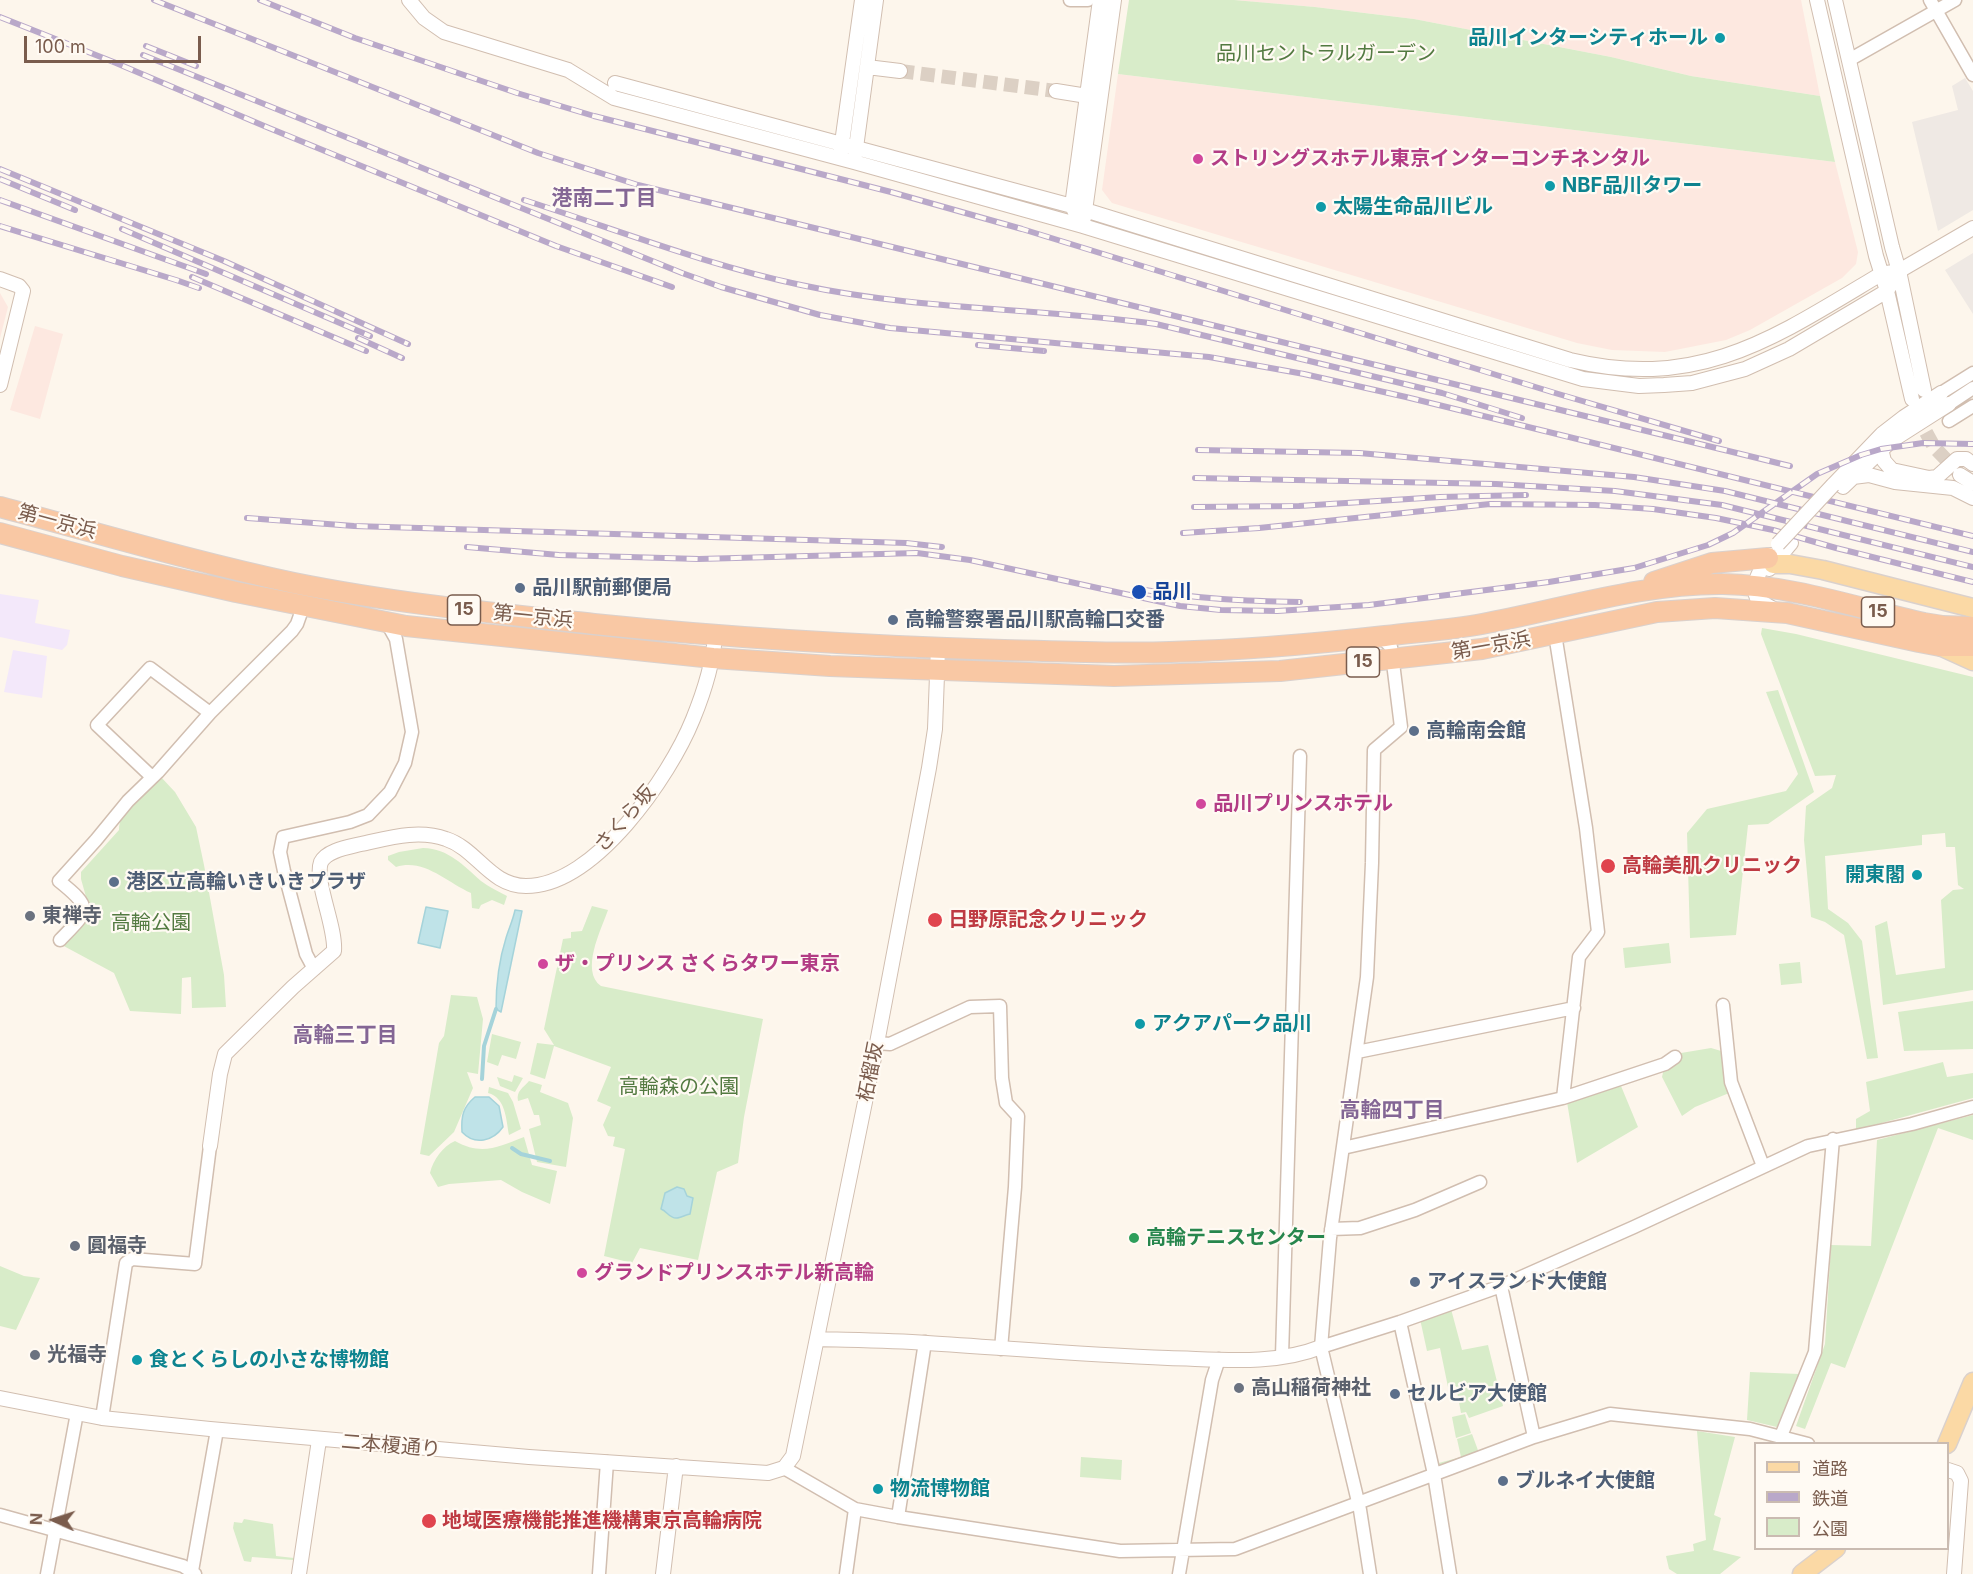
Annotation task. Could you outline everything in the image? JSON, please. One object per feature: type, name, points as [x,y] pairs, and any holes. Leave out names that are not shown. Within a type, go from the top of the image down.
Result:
[{"type":"highway","name":"第一京浜","points":[[0,507],[229,568],[346,592],[450,608],[715,636],[938,648],[1166,652],[1233,650],[1479,625],[1667,582]]},
{"type":"highway","name":"第一京浜","points":[[0,533],[122,566],[303,607],[387,623],[486,636],[819,666],[1125,676],[1233,673],[1482,649],[1657,612],[1727,608],[1780,612],[1940,646],[1973,646]]},
{"type":"highway","points":[[1667,582],[1775,555]]},
{"type":"highway","points":[[1667,582],[1691,594],[1716,594],[1727,608]]},
{"type":"highway","name":"15","points":[[1667,582],[1784,589],[1924,623],[1973,627]]},
{"type":"highway","points":[[1003,672],[1004,650]]},
{"type":"highway","points":[[1058,674],[1053,667],[1053,659],[1060,651]]},
{"type":"main road","points":[[1775,555],[1790,564],[1823,570],[1973,608]]},
{"type":"main road","points":[[1940,646],[1973,661]]},
{"type":"main road","points":[[1947,1442],[1973,1382]]},
{"type":"main road","points":[[1802,1574],[1833,1550]]},
{"type":"street","points":[[409,0],[424,18],[444,32],[568,70],[614,98],[1083,226],[1595,381],[1630,385],[1692,383],[1745,369],[1789,349],[1887,291],[1899,271]]},
{"type":"street","points":[[840,158],[862,0]]},
{"type":"street","points":[[854,162],[876,0]]},
{"type":"street","points":[[1070,0],[1088,0]]},
{"type":"street","points":[[1083,226],[1079,208],[1087,96],[1100,0]]},
{"type":"street","points":[[1079,208],[1114,0]]},
{"type":"street","points":[[1818,0],[1912,399]]},
{"type":"street","points":[[1834,0],[1892,247],[1937,400]]},
{"type":"street","points":[[1849,60],[1934,5],[1955,0]]},
{"type":"street","points":[[1934,5],[1973,75]]},
{"type":"street","points":[[867,67],[900,71]]},
{"type":"street","points":[[615,83],[1079,208],[1570,360],[1614,368],[1642,370],[1690,366],[1743,350],[1785,330],[1881,274],[1899,271],[1973,228]]},
{"type":"street","points":[[1056,92],[1087,96]]},
{"type":"street","points":[[0,280],[19,286],[23,291]]},
{"type":"street","points":[[0,380],[23,291]]},
{"type":"street","points":[[0,385],[23,291]]},
{"type":"street","points":[[1727,608],[1754,586],[1775,555],[1843,483],[1937,400],[1973,373]]},
{"type":"street","points":[[1843,483],[1861,455],[1893,425],[1937,400],[1973,388]]},
{"type":"street","points":[[1949,422],[1973,406]]},
{"type":"street","points":[[1881,449],[1887,466],[1904,474],[1937,477],[1957,459],[1966,459],[1973,464]]},
{"type":"street","points":[[1946,469],[1953,488]]},
{"type":"street","points":[[1843,483],[1869,475],[1895,482],[1953,488],[1973,498]]},
{"type":"street","points":[[1960,475],[1973,483]]},
{"type":"street","points":[[1754,586],[1758,600],[1768,608],[1780,612]]},
{"type":"street","points":[[60,940],[83,916],[85,910],[81,898],[59,881],[128,801],[210,713],[292,631],[303,607]]},
{"type":"street","points":[[314,969],[306,954],[292,900],[280,852],[281,841],[283,837],[350,822],[368,815],[390,792],[405,763],[412,732],[396,639],[387,623]]},
{"type":"street","points":[[1554,634],[1586,828],[1598,932],[1579,957],[1563,1098]]},
{"type":"street","name":"さくら坂","points":[[210,1146],[225,1054],[334,951],[335,939],[320,875],[322,861],[334,852],[394,836],[428,834],[458,844],[494,876],[510,884],[526,886],[543,884],[567,874],[591,858],[623,828],[662,776],[693,720],[710,673],[715,636]]},
{"type":"street","points":[[1370,1574],[1358,1503],[1321,1347],[1331,1229],[1352,1066],[1357,1052],[1367,977],[1374,750],[1401,727],[1391,647],[1384,640],[1375,637]]},
{"type":"street","name":"柘榴坂","points":[[784,1468],[793,1456],[818,1339],[931,758],[935,729],[938,648]]},
{"type":"street","points":[[152,777],[97,725],[150,668],[210,713]]},
{"type":"street","points":[[1281,1356],[1300,756]]},
{"type":"street","points":[[1723,1005],[1731,1082],[1763,1166]]},
{"type":"street","points":[[877,1043],[890,1044],[970,1007],[1000,1006],[1002,1077],[1006,1103],[1018,1116],[1015,1187],[1001,1349]]},
{"type":"street","points":[[1357,1052],[1574,1008]]},
{"type":"street","points":[[1343,1148],[1563,1098],[1665,1064],[1675,1057]]},
{"type":"street","points":[[818,1339],[925,1342],[1089,1355],[1219,1359],[1281,1356],[1304,1352],[1400,1323],[1501,1286],[1808,1146],[1912,1124],[1973,1107]]},
{"type":"street","points":[[1780,1436],[1815,1352],[1833,1139]]},
{"type":"street","points":[[102,1418],[126,1263],[132,1259],[195,1264],[210,1146]]},
{"type":"street","points":[[1331,1229],[1360,1228],[1415,1210],[1480,1182]]},
{"type":"street","points":[[1501,1286],[1534,1437]]},
{"type":"street","points":[[1400,1323],[1434,1474],[1450,1574]]},
{"type":"street","points":[[898,1517],[925,1342]]},
{"type":"street","points":[[1179,1574],[1212,1380],[1219,1365],[1219,1359]]},
{"type":"street","name":"二本榎通り","points":[[0,1398],[102,1418],[319,1440],[768,1473],[784,1468]]},
{"type":"street","points":[[47,1574],[76,1413]]},
{"type":"street","points":[[784,1468],[855,1509],[1120,1551],[1183,1551],[1235,1549],[1534,1437],[1610,1413],[1750,1429],[1804,1442]]},
{"type":"street","points":[[0,1515],[183,1566],[194,1572],[217,1430]]},
{"type":"street","points":[[302,1574],[319,1440]]},
{"type":"street","points":[[599,1574],[607,1462]]},
{"type":"street","points":[[663,1574],[676,1466]]},
{"type":"street","points":[[1949,1471],[1957,1473],[1961,1481],[1954,1574]]},
{"type":"street","points":[[846,1574],[855,1509]]},
{"type":"shaded area","points":[[1234,0],[1801,0],[1820,96],[1691,76],[1611,57],[1414,19]]},
{"type":"shaded area","points":[[1118,74],[1835,162],[1858,252],[1856,264],[1842,278],[1750,330],[1726,340],[1665,352],[1612,350],[1577,343],[1112,203],[1102,190]]},
{"type":"shaded area","points":[[1965,78],[1973,91],[1973,210],[1938,231],[1912,122],[1958,110],[1952,86]]},
{"type":"shaded area","points":[[1973,253],[1973,314],[1945,270]]},
{"type":"shaded area","points":[[0,293],[8,307],[0,338]]},
{"type":"shaded area","points":[[35,326],[63,334],[40,419],[10,410]]},
{"type":"shaded area","points":[[0,594],[39,600],[35,623],[70,630],[67,645],[62,650],[0,637]]},
{"type":"shaded area","points":[[13,650],[47,656],[42,698],[4,692]]},
{"type":"green space","name":"品川セントラルガーデン","points":[[1129,0],[1234,0],[1414,19],[1611,57],[1691,76],[1820,96],[1835,162],[1118,74]]},
{"type":"green space","points":[[1762,628],[1796,634],[1973,677],[1973,990],[1883,1005],[1875,926],[1887,921],[1896,975],[1945,968],[1941,900],[1953,890],[1964,889],[1958,885],[1955,847],[1946,847],[1945,833],[1922,835],[1922,845],[1825,856],[1828,909],[1848,923],[1862,941],[1878,1058],[1867,1059],[1844,935],[1825,922],[1811,917],[1804,840],[1806,806],[1832,788],[1836,775],[1815,776],[1761,634]]},
{"type":"green space","points":[[1778,690],[1814,792],[1768,824],[1748,825],[1736,935],[1690,938],[1687,833],[1707,809],[1786,791],[1798,774],[1766,692]]},
{"type":"green space","name":"高輪公園","points":[[160,776],[175,792],[196,827],[224,975],[226,1007],[192,1008],[191,977],[182,978],[181,1014],[130,1011],[114,973],[60,944],[90,911],[81,872],[119,830],[123,814],[128,807]]},
{"type":"green space","points":[[423,848],[440,851],[455,859],[481,881],[507,896],[504,905],[492,900],[481,905],[479,909],[472,908],[471,893],[425,868],[406,865],[396,867],[388,860],[388,856],[399,852]]},
{"type":"green space","name":"高輪森の公園","points":[[592,906],[608,910],[597,939],[592,961],[592,971],[601,986],[763,1019],[744,1117],[738,1163],[717,1172],[698,1260],[640,1248],[632,1263],[604,1256],[625,1149],[613,1146],[615,1137],[608,1136],[603,1125],[611,1107],[597,1101],[611,1067],[554,1046],[545,1079],[530,1074],[537,1043],[554,1045],[544,1029],[563,939],[571,938],[571,932],[582,931]]},
{"type":"green space","points":[[1669,943],[1671,963],[1625,968],[1623,948]]},
{"type":"green space","points":[[1800,962],[1802,983],[1781,985],[1779,964]]},
{"type":"green space","points":[[451,995],[477,997],[483,1019],[478,1074],[467,1072],[473,1088],[454,1132],[429,1156],[420,1154],[439,1043],[444,1036]]},
{"type":"green space","points":[[1973,1001],[1973,1049],[1904,1051],[1898,1012]]},
{"type":"green space","points":[[492,1034],[521,1042],[516,1059],[502,1055],[498,1066],[487,1062]]},
{"type":"green space","points":[[1711,1048],[1728,1053],[1734,1091],[1695,1107],[1682,1116],[1662,1077],[1665,1064],[1681,1053]]},
{"type":"green space","points":[[1943,1062],[1947,1077],[1973,1073],[1973,1098],[1856,1130],[1856,1119],[1870,1111],[1866,1082]]},
{"type":"green space","points":[[514,1075],[523,1078],[515,1092],[500,1086],[497,1077],[512,1082]]},
{"type":"green space","points":[[529,1081],[542,1085],[540,1092],[568,1103],[573,1118],[566,1167],[537,1162],[529,1129],[541,1125],[539,1115],[534,1115],[528,1098],[518,1101],[520,1090]]},
{"type":"green space","points":[[1621,1086],[1638,1127],[1577,1163],[1567,1102]]},
{"type":"green space","points":[[489,1087],[508,1093],[521,1129],[509,1135],[502,1104],[488,1093]]},
{"type":"green space","points":[[1973,1115],[1973,1140],[1938,1128],[1845,1368],[1831,1363],[1805,1429],[1796,1426],[1825,1344],[1831,1245],[1871,1246],[1877,1140]]},
{"type":"green space","points":[[524,1137],[532,1165],[557,1171],[550,1204],[501,1180],[438,1187],[430,1173],[439,1154],[455,1141],[465,1146],[482,1149],[498,1147]]},
{"type":"green space","points":[[0,1266],[24,1276],[40,1278],[16,1330],[0,1326]]},
{"type":"green space","points":[[1451,1309],[1462,1350],[1488,1345],[1503,1406],[1469,1418],[1466,1412],[1461,1413],[1456,1386],[1448,1387],[1440,1348],[1427,1351],[1420,1319]]},
{"type":"green space","points":[[1750,1372],[1799,1374],[1777,1427],[1747,1420]]},
{"type":"green space","points":[[1465,1414],[1471,1433],[1456,1438],[1452,1417]]},
{"type":"green space","points":[[1697,1431],[1735,1437],[1714,1515],[1721,1518],[1713,1550],[1741,1557],[1720,1574],[1677,1574],[1669,1569],[1666,1556],[1694,1551],[1693,1544],[1706,1540]]},
{"type":"green space","points":[[1472,1434],[1479,1453],[1440,1467],[1435,1466],[1435,1464],[1461,1457],[1457,1439]]},
{"type":"green space","points":[[1081,1457],[1122,1460],[1121,1480],[1080,1477]]},
{"type":"green space","points":[[244,1519],[273,1524],[276,1556],[294,1558],[293,1560],[252,1557],[251,1562],[244,1561],[233,1528],[234,1522],[242,1523]]},
{"type":"water","points":[[426,907],[448,911],[440,948],[418,943]]},
{"type":"water","points":[[515,910],[522,911],[501,1012],[496,1009],[498,973]]},
{"type":"water","points":[[475,1097],[489,1097],[499,1106],[503,1127],[494,1136],[484,1140],[472,1139],[462,1132],[464,1112]]},
{"type":"water","points":[[677,1187],[684,1189],[687,1196],[693,1198],[690,1214],[680,1218],[670,1216],[661,1209],[665,1193]]},
{"type":"waterway","points":[[482,1079],[484,1046],[496,1009]]},
{"type":"waterway","points":[[512,1148],[521,1154],[550,1161]]},
{"type":"tunnel","points":[[900,71],[1056,91]]},
{"type":"tunnel","points":[[1916,414],[1934,447],[1959,473]]},
{"type":"railway","points":[[154,0],[538,153],[638,185],[1790,466]]},
{"type":"railway","points":[[260,0],[355,38],[517,93],[594,116],[891,192],[1022,229],[1555,393],[1719,441]]},
{"type":"railway","points":[[0,17],[556,246],[672,287]]},
{"type":"railway","points":[[146,46],[196,66]]},
{"type":"railway","points":[[143,55],[682,273],[721,287],[820,315],[890,328],[1209,357],[1304,374],[1973,536]]},
{"type":"railway","points":[[0,169],[224,261],[408,344]]},
{"type":"railway","points":[[0,179],[75,210]]},
{"type":"railway","points":[[0,200],[206,274]]},
{"type":"railway","points":[[524,200],[696,257],[801,285],[933,304],[1156,324],[1442,393],[1522,418]]},
{"type":"railway","points":[[0,226],[199,288]]},
{"type":"railway","points":[[122,229],[370,336]]},
{"type":"railway","points":[[192,277],[366,351]]},
{"type":"railway","points":[[358,338],[402,358]]},
{"type":"railway","points":[[978,345],[1044,351]]},
{"type":"railway","points":[[467,547],[559,555],[699,559],[917,553],[970,560],[1180,606],[1221,610],[1277,611],[1369,605],[1549,582],[1634,568],[1708,545],[1733,533],[1817,474],[1861,455],[1881,449],[1923,443],[1973,444]]},
{"type":"railway","points":[[1198,450],[1359,453],[1634,477],[1725,491],[1973,552]]},
{"type":"railway","points":[[1195,478],[1496,484],[1615,491],[1722,505],[1973,567]]},
{"type":"railway","points":[[1194,507],[1299,506],[1440,497],[1526,495]]},
{"type":"railway","points":[[1183,533],[1259,528],[1490,504],[1595,505],[1653,509],[1716,518],[1773,530],[1973,582]]},
{"type":"railway","points":[[247,518],[354,526],[906,543],[942,547]]},
{"type":"railway","points":[[1145,590],[1222,599],[1300,602]]},
{"type":"place","name":"品川インターシティホール","points":[[1720,38]]},
{"type":"place","name":"ストリングスホテル東京インターコンチネンタル","points":[[1198,159]]},
{"type":"place","name":"NBF品川タワー","points":[[1550,186]]},
{"type":"place","name":"太陽生命品川ビル","points":[[1321,207]]},
{"type":"place","name":"品川駅前郵便局","points":[[520,588]]},
{"type":"place","name":"品川","points":[[1139,592]]},
{"type":"place","name":"高輪警察署品川駅高輪口交番","points":[[893,620]]},
{"type":"place","name":"高輪南会館","points":[[1414,731]]},
{"type":"place","name":"品川プリンスホテル","points":[[1201,804]]},
{"type":"place","name":"高輪美肌クリニック","points":[[1608,866]]},
{"type":"place","name":"開東閣","points":[[1917,875]]},
{"type":"place","name":"港区立高輪いきいきプラザ","points":[[114,882]]},
{"type":"place","name":"東禅寺","points":[[30,916]]},
{"type":"place","name":"日野原記念クリニック","points":[[935,920]]},
{"type":"place","name":"ザ・プリンス さくらタワー東京","points":[[543,964]]},
{"type":"place","name":"アクアパーク品川","points":[[1140,1024]]},
{"type":"place","name":"高輪テニスセンター","points":[[1134,1238]]},
{"type":"place","name":"圓福寺","points":[[75,1246]]},
{"type":"place","name":"グランドプリンスホテル新高輪","points":[[582,1273]]},
{"type":"place","name":"アイスランド大使館","points":[[1415,1282]]},
{"type":"place","name":"光福寺","points":[[35,1355]]},
{"type":"place","name":"食とくらしの小さな博物館","points":[[137,1360]]},
{"type":"place","name":"高山稲荷神社","points":[[1239,1388]]},
{"type":"place","name":"セルビア大使館","points":[[1395,1394]]},
{"type":"place","name":"ブルネイ大使館","points":[[1503,1481]]},
{"type":"place","name":"物流博物館","points":[[878,1489]]},
{"type":"place","name":"地域医療機能推進機構東京高輪病院","points":[[429,1521]]},
{"type":"district","name":"港南二丁目","points":[[604,199]]},
{"type":"district","name":"高輪三丁目","points":[[345,1036]]},
{"type":"district","name":"高輪四丁目","points":[[1392,1111]]}]
